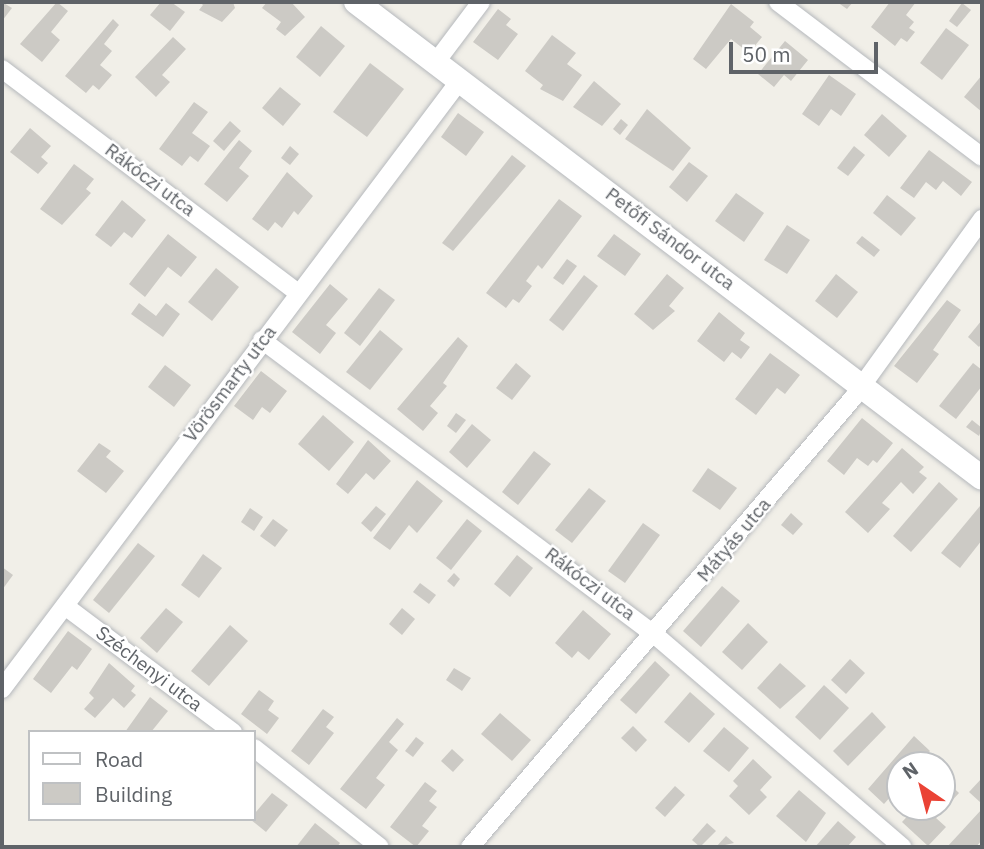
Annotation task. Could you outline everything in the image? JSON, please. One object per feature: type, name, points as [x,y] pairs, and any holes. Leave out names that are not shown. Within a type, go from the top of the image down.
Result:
[{"type":"main road","name":"Petőfi Sándor utca","points":[[356,2],[982,478]]},
{"type":"street","points":[[436,62],[481,2]]},
{"type":"street","points":[[778,2],[982,157]]},
{"type":"street","name":"Rákóczi utca","points":[[2,69],[297,292]]},
{"type":"street","name":"Vörösmarty utca","points":[[4,680],[65,606],[297,292],[460,80]]},
{"type":"street","name":"Mátyás utca","points":[[470,847],[655,635],[863,385],[982,219]]},
{"type":"street","name":"Rákóczi utca","points":[[262,340],[655,635],[902,847]]},
{"type":"street","name":"Széchenyi utca","points":[[65,606],[230,730]]},
{"type":"street","points":[[256,750],[380,847]]},
{"type":"building","points":[[2,2],[12,8],[2,21]]},
{"type":"building","points":[[57,2],[68,11],[51,32],[60,40],[42,62],[20,44]]},
{"type":"building","points":[[161,2],[171,2],[185,12],[170,31],[150,15]]},
{"type":"building","points":[[200,2],[233,2],[235,8],[222,22],[199,10],[203,5]]},
{"type":"building","points":[[267,2],[291,2],[305,17],[285,36],[276,29],[281,22],[262,8]]},
{"type":"building","points":[[837,2],[853,2],[847,9]]},
{"type":"building","points":[[890,2],[916,2],[906,15],[914,22],[909,28],[915,32],[907,42],[901,38],[895,46],[871,27]]},
{"type":"building","points":[[962,3],[971,10],[957,27],[949,21]]},
{"type":"building","points":[[731,4],[754,22],[750,27],[762,37],[749,53],[731,39],[706,69],[693,59]]},
{"type":"building","points":[[498,9],[511,19],[506,25],[518,34],[498,60],[473,42]]},
{"type":"building","points":[[113,19],[119,25],[104,44],[112,51],[100,65],[112,75],[99,90],[93,85],[86,93],[65,76]]},
{"type":"building","points":[[321,26],[345,46],[320,77],[296,57]]},
{"type":"building","points":[[946,28],[969,45],[942,80],[920,63]]},
{"type":"building","points":[[552,35],[576,53],[567,64],[582,75],[563,101],[540,89],[543,85],[525,71]]},
{"type":"building","points":[[173,37],[186,49],[162,75],[170,82],[156,97],[135,77]]},
{"type":"building","points":[[785,41],[808,60],[791,81],[784,75],[774,87],[758,74]]},
{"type":"building","points":[[370,63],[404,89],[367,137],[333,112]]},
{"type":"building","points":[[829,75],[856,94],[841,116],[831,109],[819,126],[802,114]]},
{"type":"building","points":[[982,75],[982,112],[964,97]]},
{"type":"building","points":[[594,81],[621,104],[602,126],[573,107]]},
{"type":"building","points":[[280,87],[301,104],[283,126],[262,108]]},
{"type":"building","points":[[194,102],[208,112],[192,133],[210,146],[198,162],[190,156],[182,166],[159,149]]},
{"type":"building","points":[[647,109],[691,148],[673,171],[625,139]]},
{"type":"building","points":[[458,113],[484,132],[466,156],[441,137]]},
{"type":"building","points":[[882,114],[907,136],[889,157],[864,135]]},
{"type":"building","points":[[621,119],[628,125],[620,135],[613,129]]},
{"type":"building","points":[[230,121],[241,131],[224,151],[213,141]]},
{"type":"building","points":[[30,128],[51,146],[41,157],[48,163],[38,174],[10,152]]},
{"type":"building","points":[[239,140],[252,151],[239,168],[249,176],[227,202],[204,184]]},
{"type":"building","points":[[290,146],[299,154],[290,165],[281,158]]},
{"type":"building","points":[[854,146],[865,155],[848,176],[837,168]]},
{"type":"building","points":[[929,150],[972,182],[961,196],[943,181],[936,190],[926,182],[914,198],[900,188]]},
{"type":"building","points":[[512,155],[526,166],[453,251],[442,243]]},
{"type":"building","points":[[689,162],[708,176],[687,202],[669,187]]},
{"type":"building","points":[[74,164],[94,179],[86,189],[91,193],[62,225],[40,209]]},
{"type":"building","points":[[287,172],[313,196],[298,215],[294,211],[282,228],[275,222],[268,231],[252,219]]},
{"type":"building","points":[[736,193],[764,213],[744,242],[715,221]]},
{"type":"building","points":[[887,195],[916,218],[901,236],[873,213]]},
{"type":"building","points":[[559,199],[582,216],[542,269],[538,265],[526,281],[532,286],[519,303],[513,299],[506,308],[486,293]]},
{"type":"building","points":[[122,200],[146,220],[132,238],[124,232],[111,247],[95,235]]},
{"type":"building","points":[[787,225],[810,240],[787,274],[764,260]]},
{"type":"building","points":[[168,234],[197,257],[181,277],[168,267],[145,297],[129,284]]},
{"type":"building","points":[[614,234],[641,254],[625,276],[597,256]]},
{"type":"building","points":[[862,236],[880,250],[874,257],[856,243]]},
{"type":"building","points":[[567,259],[577,266],[563,285],[553,278]]},
{"type":"building","points":[[216,268],[239,287],[212,321],[188,302]]},
{"type":"building","points":[[667,274],[684,288],[669,306],[675,311],[653,330],[634,314]]},
{"type":"building","points":[[836,274],[858,292],[837,318],[815,301]]},
{"type":"building","points":[[584,275],[598,286],[563,331],[549,320]]},
{"type":"building","points":[[330,284],[348,299],[326,325],[336,333],[320,354],[292,332]]},
{"type":"building","points":[[379,288],[395,300],[360,346],[344,333]]},
{"type":"building","points":[[947,300],[961,310],[933,350],[939,354],[917,383],[894,366]]},
{"type":"building","points":[[139,303],[156,316],[166,303],[180,314],[163,337],[131,314]]},
{"type":"building","points":[[719,312],[745,333],[740,340],[750,347],[741,359],[732,352],[724,362],[697,341]]},
{"type":"building","points":[[982,320],[982,343],[979,347],[968,337]]},
{"type":"building","points":[[380,330],[403,349],[370,390],[346,372]]},
{"type":"building","points":[[458,337],[468,346],[443,383],[447,386],[430,406],[438,413],[423,431],[397,409]]},
{"type":"building","points":[[770,353],[800,375],[785,394],[777,388],[756,415],[735,399]]},
{"type":"building","points":[[516,363],[531,376],[512,400],[496,388]]},
{"type":"building","points":[[973,363],[982,370],[982,386],[956,419],[939,406]]},
{"type":"building","points":[[165,365],[191,385],[174,407],[148,387]]},
{"type":"building","points":[[261,371],[287,391],[270,413],[262,407],[253,420],[234,406]]},
{"type":"building","points":[[456,413],[466,420],[456,433],[447,426]]},
{"type":"building","points":[[323,415],[354,442],[329,471],[298,444]]},
{"type":"building","points":[[862,418],[893,443],[877,463],[873,460],[868,466],[857,458],[844,475],[827,461]]},
{"type":"building","points":[[972,420],[982,428],[979,436],[966,427]]},
{"type":"building","points":[[472,424],[491,440],[467,468],[449,452]]},
{"type":"building","points":[[368,440],[391,461],[374,480],[366,473],[348,494],[336,484]]},
{"type":"building","points":[[99,443],[111,451],[106,457],[124,471],[106,493],[77,471]]},
{"type":"building","points":[[902,448],[924,467],[919,472],[927,478],[913,494],[901,482],[882,503],[890,509],[868,533],[845,512]]},
{"type":"building","points":[[534,451],[551,464],[518,505],[502,492]]},
{"type":"building","points":[[708,468],[737,488],[720,510],[692,491]]},
{"type":"building","points":[[417,480],[443,501],[417,533],[409,525],[390,550],[373,538]]},
{"type":"building","points":[[939,482],[958,499],[911,552],[893,536]]},
{"type":"building","points":[[589,488],[606,501],[572,543],[555,530]]},
{"type":"building","points":[[376,506],[386,514],[371,532],[361,523]]},
{"type":"building","points":[[980,506],[982,540],[960,568],[941,553]]},
{"type":"building","points":[[250,508],[263,517],[254,531],[241,522]]},
{"type":"building","points":[[791,513],[803,524],[793,535],[781,525]]},
{"type":"building","points":[[273,519],[288,530],[275,547],[260,536]]},
{"type":"building","points":[[467,519],[482,531],[451,570],[436,558]]},
{"type":"building","points":[[643,523],[660,535],[625,583],[608,571]]},
{"type":"building","points":[[138,543],[155,556],[109,613],[93,600]]},
{"type":"building","points":[[203,554],[222,568],[199,598],[181,585]]},
{"type":"building","points":[[517,555],[533,568],[510,597],[494,584]]},
{"type":"building","points":[[2,567],[13,575],[2,590]]},
{"type":"building","points":[[454,573],[460,579],[454,587],[447,581]]},
{"type":"building","points":[[420,583],[436,595],[429,604],[413,592]]},
{"type":"building","points":[[722,586],[740,601],[701,647],[683,631]]},
{"type":"building","points":[[166,608],[183,622],[157,653],[140,638]]},
{"type":"building","points":[[402,608],[415,619],[402,635],[389,624]]},
{"type":"building","points":[[583,610],[611,634],[589,660],[578,651],[572,658],[555,643]]},
{"type":"building","points":[[748,623],[768,642],[742,670],[722,652]]},
{"type":"building","points":[[230,625],[248,641],[209,686],[191,671]]},
{"type":"building","points":[[68,631],[92,649],[77,670],[72,666],[51,693],[33,679]]},
{"type":"building","points":[[850,659],[865,673],[846,694],[831,680]]},
{"type":"building","points":[[655,661],[670,675],[636,714],[620,700]]},
{"type":"building","points":[[109,663],[135,686],[131,691],[136,695],[124,708],[113,698],[95,718],[84,709],[94,698],[89,693]]},
{"type":"building","points":[[780,663],[806,686],[780,709],[757,688]]},
{"type":"building","points":[[454,668],[471,678],[462,691],[446,680]]},
{"type":"building","points":[[824,685],[849,708],[820,740],[795,717]]},
{"type":"building","points":[[259,690],[274,701],[268,710],[279,718],[267,734],[241,714]]},
{"type":"building","points":[[690,692],[715,714],[689,743],[664,722]]},
{"type":"building","points":[[150,697],[168,711],[153,730],[126,730]]},
{"type":"building","points":[[323,709],[334,717],[326,727],[334,733],[309,765],[291,751]]},
{"type":"building","points":[[872,712],[886,727],[848,766],[833,751]]},
{"type":"building","points":[[500,713],[531,740],[512,761],[481,734]]},
{"type":"building","points":[[397,718],[404,724],[389,742],[398,750],[376,778],[385,785],[366,809],[340,789]]},
{"type":"building","points":[[633,726],[647,740],[636,752],[621,738]]},
{"type":"building","points":[[724,727],[749,748],[729,772],[703,751]]},
{"type":"building","points":[[914,736],[930,751],[901,751]]},
{"type":"building","points":[[416,737],[424,743],[413,757],[405,751]]},
{"type":"building","points":[[452,749],[464,760],[453,772],[441,761]]},
{"type":"building","points":[[753,759],[772,777],[760,790],[767,797],[749,815],[729,796],[738,786],[733,781]]},
{"type":"building","points":[[886,768],[886,802],[884,804],[868,789]]},
{"type":"building","points":[[982,778],[982,802],[981,803],[969,792]]},
{"type":"building","points":[[425,782],[437,791],[429,801],[437,807],[422,826],[429,831],[416,847],[390,827]]},
{"type":"building","points":[[675,786],[685,795],[665,817],[655,808]]},
{"type":"building","points":[[799,790],[826,813],[806,842],[776,816]]},
{"type":"building","points":[[272,793],[288,805],[266,832],[252,821],[256,821],[256,812]]},
{"type":"building","points":[[982,809],[982,840],[976,847],[947,847]]},
{"type":"building","points":[[838,821],[856,837],[847,847],[815,847]]},
{"type":"building","points":[[939,821],[946,827],[928,846],[902,822]]},
{"type":"building","points":[[315,823],[340,843],[337,847],[296,847]]},
{"type":"building","points":[[707,823],[716,831],[700,847],[692,840]]},
{"type":"building","points":[[726,836],[734,843],[716,847]]}]
